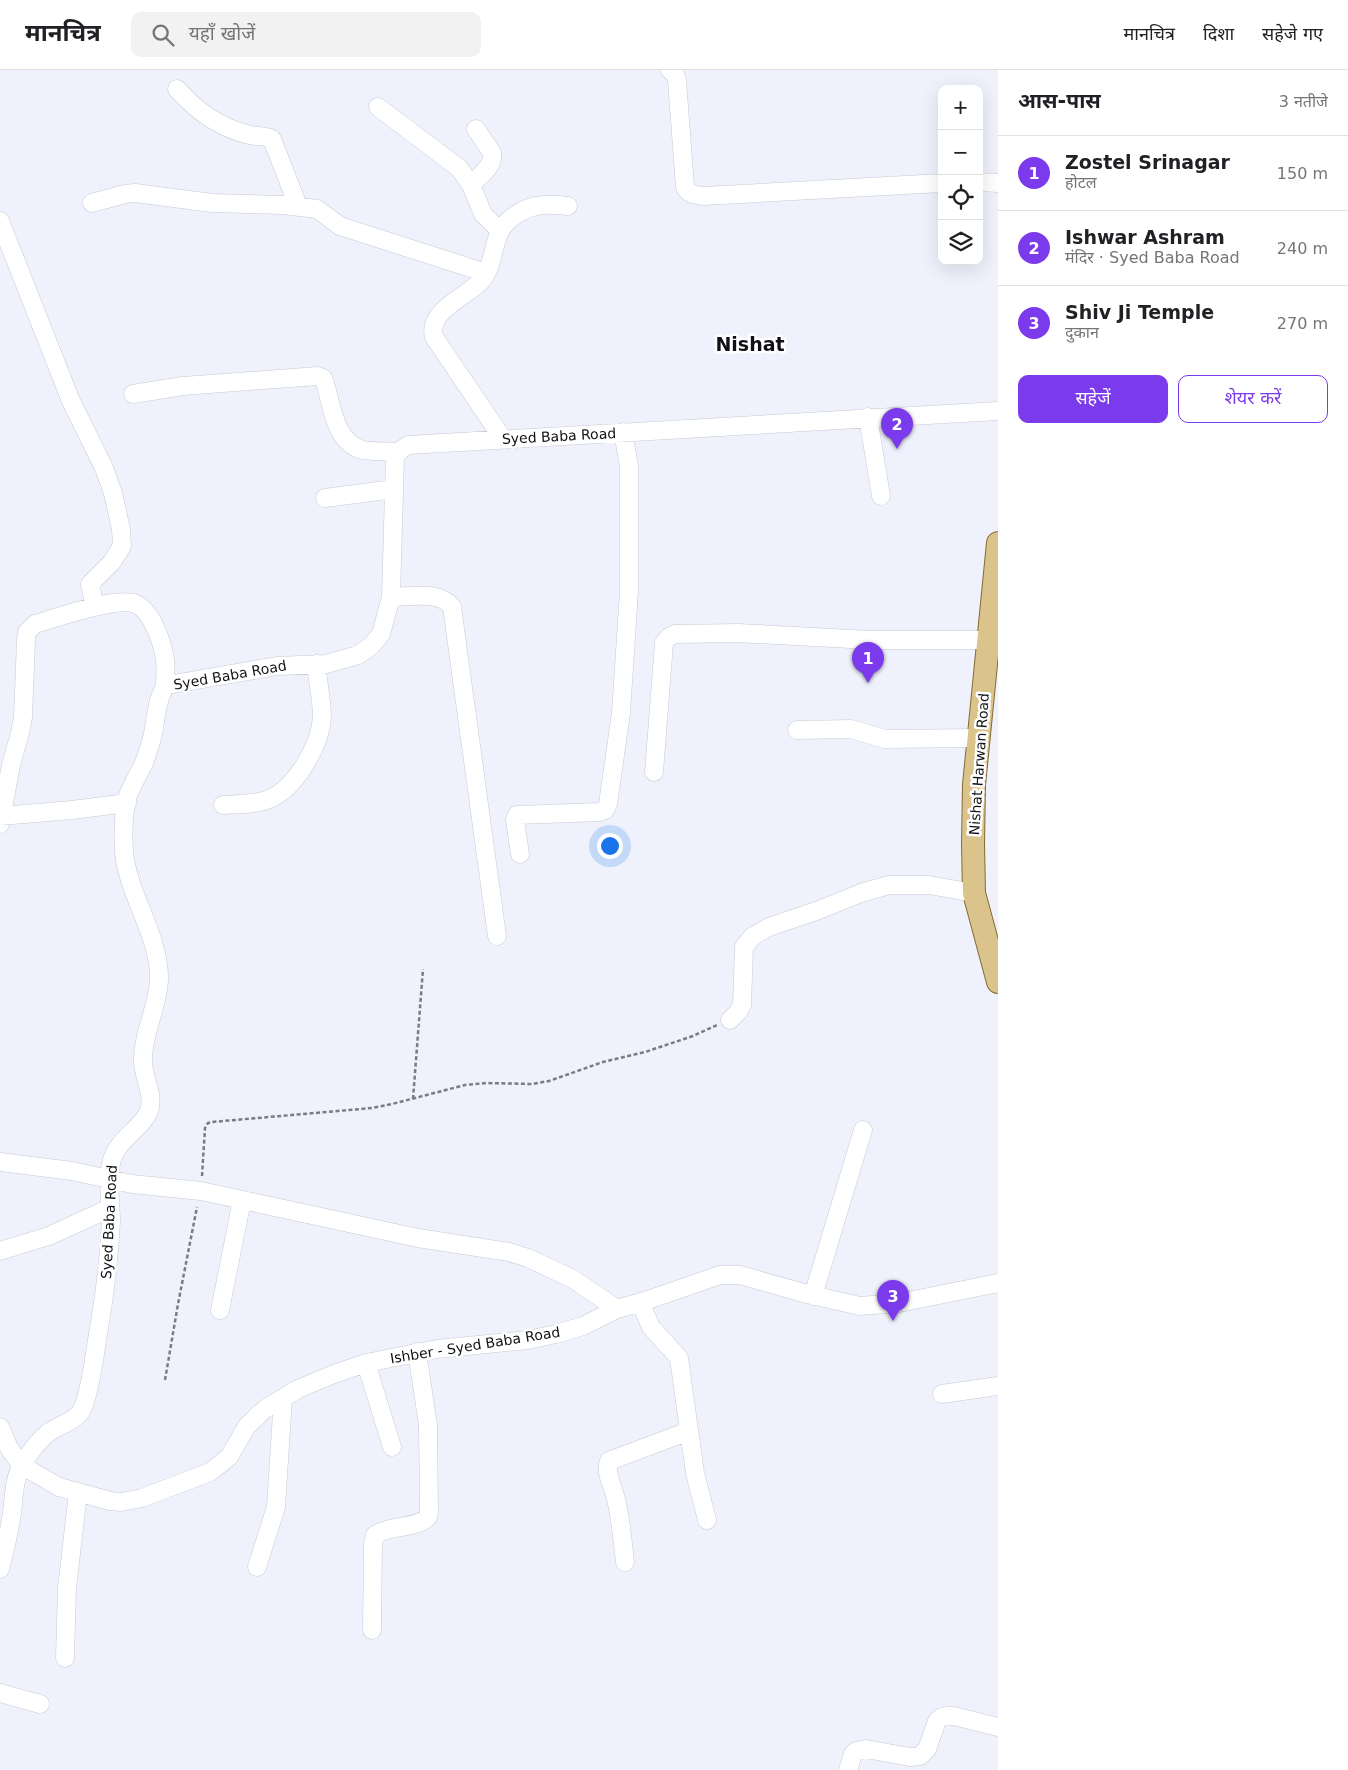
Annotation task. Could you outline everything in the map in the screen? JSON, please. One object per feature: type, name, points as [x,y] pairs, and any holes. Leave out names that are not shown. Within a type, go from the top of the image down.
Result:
[{"type":"main road","name":"Nishat Harwan Road","points":[[998,544],[974,785],[973,843],[974,892],[998,982]]},
{"type":"street","points":[[670,70],[675,74],[677,80],[685,187],[692,194],[704,196],[938,183]]},
{"type":"street","points":[[177,89],[194,107],[212,120],[241,133],[272,139],[298,206]]},
{"type":"street","points":[[378,107],[459,168],[470,184],[483,214],[500,231]]},
{"type":"street","points":[[470,184],[491,164],[494,158],[476,129]]},
{"type":"street","points":[[983,182],[998,183]]},
{"type":"street","points":[[92,203],[125,194],[143,193],[212,203],[298,206],[317,210],[340,226],[486,273]]},
{"type":"street","points":[[503,439],[434,336],[432,330],[434,320],[480,282],[486,273],[500,231],[507,222],[533,206],[548,204],[568,206]]},
{"type":"street","points":[[0,222],[71,402],[104,468],[114,493],[121,529],[122,546],[112,562],[90,584],[95,607]]},
{"type":"street","points":[[133,394],[183,386],[318,376],[323,378],[325,382],[336,423],[348,443],[364,450],[398,452]]},
{"type":"street","name":"Syed Baba Road","points":[[0,1569],[17,1476],[22,1465],[42,1438],[76,1417],[85,1403],[103,1305],[111,1220],[111,1164],[114,1154],[129,1134],[145,1118],[150,1109],[151,1101],[143,1065],[143,1056],[144,1041],[155,1003],[159,978],[157,958],[124,854],[129,794],[148,751],[160,696],[165,687],[276,666],[326,664],[358,655],[371,646],[381,634],[391,598],[395,457],[403,447],[414,443],[998,411]]},
{"type":"street","points":[[868,418],[880,496]]},
{"type":"street","points":[[520,854],[515,820],[520,814],[600,812],[605,810],[608,804],[621,713],[629,592],[629,466],[623,432]]},
{"type":"street","points":[[325,498],[394,489]]},
{"type":"street","points":[[391,598],[436,597],[444,599],[452,606],[497,936]]},
{"type":"street","points":[[127,803],[1,819],[11,765],[23,718],[27,632],[35,624],[95,607],[130,603],[144,609],[150,617],[165,660],[165,687]]},
{"type":"street","points":[[654,772],[664,643],[675,634],[738,633],[870,640],[989,640]]},
{"type":"street","points":[[223,805],[259,802],[270,799],[282,791],[296,777],[307,762],[320,730],[322,718],[316,664]]},
{"type":"street","points":[[797,730],[851,729],[885,739],[980,738]]},
{"type":"street","points":[[730,1020],[742,1005],[744,947],[753,936],[768,927],[819,910],[861,893],[889,885],[929,885],[974,892]]},
{"type":"street","points":[[813,1296],[863,1130]]},
{"type":"street","points":[[0,1162],[72,1171],[132,1184],[201,1191],[418,1238],[510,1252],[528,1258],[573,1279],[617,1309]]},
{"type":"street","points":[[220,1310],[242,1200]]},
{"type":"street","points":[[0,1251],[49,1236],[110,1208]]},
{"type":"street","name":"Ishber - Syed Baba Road","points":[[22,1465],[59,1487],[78,1493],[121,1502],[142,1498],[210,1472],[229,1457],[256,1416],[298,1389],[334,1374],[366,1363],[417,1352],[528,1340],[556,1334],[582,1326],[617,1309],[709,1278],[730,1274],[843,1303],[875,1306],[909,1302],[998,1283]]},
{"type":"street","points":[[640,1302],[651,1327],[679,1358],[695,1473],[707,1520]]},
{"type":"street","points":[[372,1630],[373,1544],[375,1535],[426,1520],[430,1512],[428,1425],[417,1352]]},
{"type":"street","points":[[366,1363],[392,1447]]},
{"type":"street","points":[[942,1394],[998,1386]]},
{"type":"street","points":[[257,1567],[276,1507],[283,1398]]},
{"type":"street","points":[[0,1427],[9,1448],[22,1465]]},
{"type":"street","points":[[625,1562],[617,1502],[607,1465],[609,1461],[689,1431]]},
{"type":"street","points":[[65,1658],[66,1588],[78,1493]]},
{"type":"street","points":[[0,1693],[40,1704]]},
{"type":"street","points":[[848,1770],[853,1754],[856,1751],[866,1749],[910,1757],[920,1756],[927,1749],[937,1721],[942,1717],[954,1716],[998,1727]]},
{"type":"path","points":[[413,1098],[423,969]]},
{"type":"path","points":[[165,1380],[201,1191],[205,1128],[208,1123],[218,1120],[372,1108],[465,1085],[486,1083],[532,1084],[549,1081],[603,1062],[645,1052],[693,1036],[730,1020]]},
{"type":"place","name":"Ishwar Ashram","points":[[897,449]]},
{"type":"place","name":"Zostel Srinagar","points":[[868,683]]},
{"type":"place","name":"Shiv Ji Temple","points":[[893,1321]]},
{"type":"district","name":"Nishat","points":[[750,344]]}]
